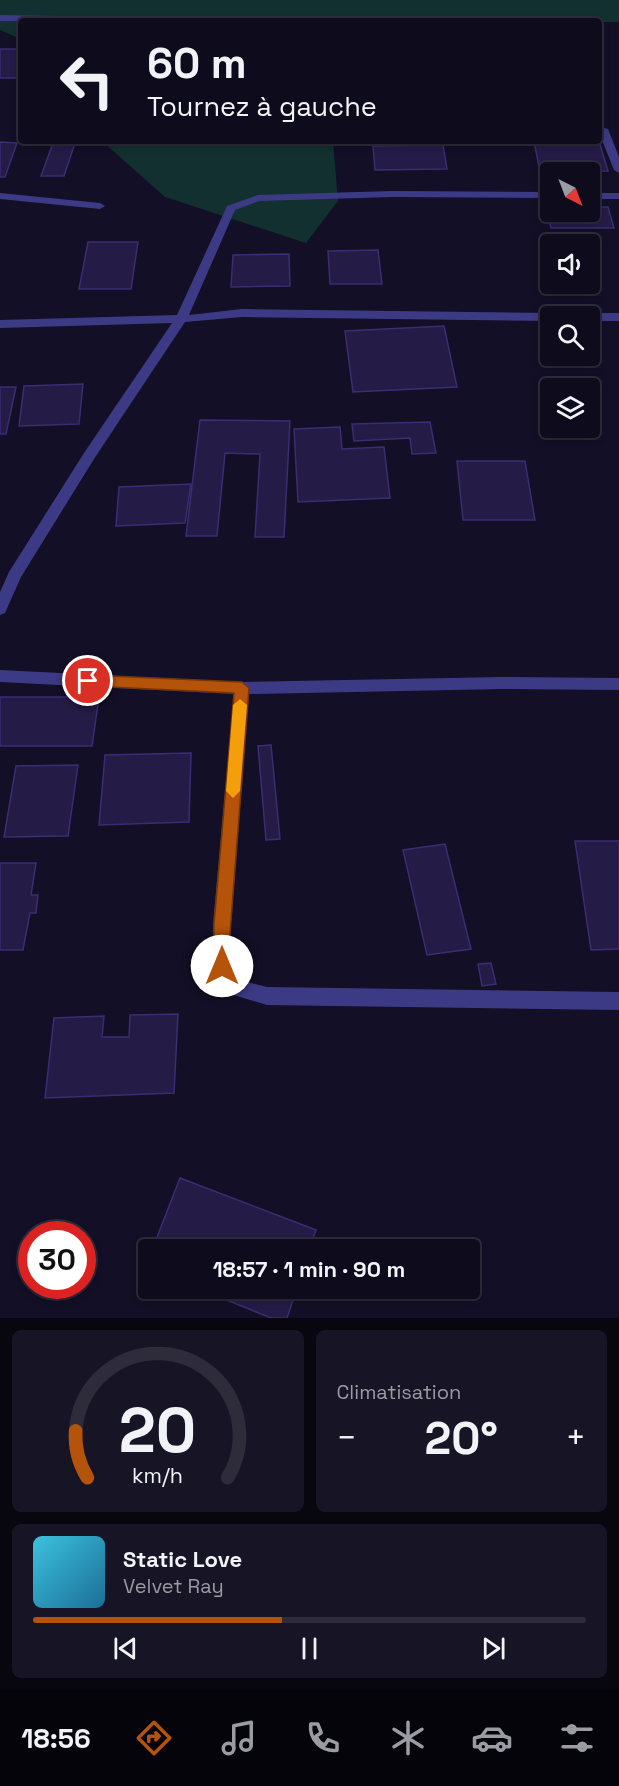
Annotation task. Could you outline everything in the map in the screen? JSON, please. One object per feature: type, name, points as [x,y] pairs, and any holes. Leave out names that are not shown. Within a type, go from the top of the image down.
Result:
[{"type":"street","points":[[0,18],[18,18]]},
{"type":"street","points":[[603,129],[619,170]]},
{"type":"street","points":[[0,609],[14,576],[82,466],[181,319],[231,208],[244,201],[258,198],[392,194],[540,195]]},
{"type":"street","points":[[0,196],[100,206]]},
{"type":"street","points":[[600,196],[619,196]]},
{"type":"street","points":[[0,324],[181,319],[242,313],[540,317]]},
{"type":"street","points":[[600,317],[619,317]]},
{"type":"street","points":[[0,676],[242,688],[502,683],[619,684]]},
{"type":"street","points":[[242,688],[222,924],[222,966],[233,987],[267,996],[619,1001]]},
{"type":"green space","points":[[0,0],[619,0],[619,22],[602,22],[602,18],[18,18],[18,38],[0,30]]},
{"type":"green space","points":[[105,144],[333,144],[338,201],[306,243],[165,197]]},
{"type":"building","points":[[0,49],[18,49],[17,78],[0,78]]},
{"type":"building","points":[[0,142],[17,143],[5,177],[0,177]]},
{"type":"building","points":[[53,144],[75,144],[64,176],[41,176]]},
{"type":"building","points":[[535,144],[600,144],[608,171],[600,171],[600,162],[540,162],[540,172]]},
{"type":"building","points":[[443,145],[447,169],[375,170],[373,146]]},
{"type":"building","points":[[600,207],[608,207],[614,228],[551,228],[550,222],[600,222]]},
{"type":"building","points":[[88,242],[138,242],[131,289],[79,289]]},
{"type":"building","points":[[378,250],[382,284],[330,284],[328,251]]},
{"type":"building","points":[[289,254],[290,286],[231,287],[233,255]]},
{"type":"building","points":[[444,326],[457,387],[353,392],[345,331]]},
{"type":"building","points":[[83,384],[79,424],[19,426],[24,386]]},
{"type":"building","points":[[0,387],[16,387],[6,434],[0,434]]},
{"type":"building","points":[[200,420],[290,421],[284,537],[255,537],[260,454],[225,453],[217,536],[186,536]]},
{"type":"building","points":[[430,422],[436,453],[412,454],[410,438],[354,441],[352,424]]},
{"type":"building","points":[[340,427],[342,449],[384,447],[390,498],[298,502],[294,429]]},
{"type":"building","points":[[457,461],[525,461],[535,520],[463,520]]},
{"type":"building","points":[[191,484],[185,523],[116,526],[119,487]]},
{"type":"building","points":[[0,697],[99,697],[92,746],[0,746]]},
{"type":"building","points":[[271,745],[280,839],[266,840],[258,746]]},
{"type":"building","points":[[191,753],[189,822],[99,825],[105,755]]},
{"type":"building","points":[[78,765],[68,836],[4,837],[16,766]]},
{"type":"building","points":[[575,841],[619,841],[619,949],[591,950]]},
{"type":"building","points":[[445,844],[471,949],[427,955],[403,850]]},
{"type":"building","points":[[0,863],[36,863],[31,895],[38,895],[36,913],[30,913],[23,950],[0,950]]},
{"type":"building","points":[[491,963],[496,984],[482,986],[478,964]]},
{"type":"building","points":[[178,1014],[174,1093],[45,1098],[54,1018],[104,1016],[102,1037],[129,1037],[130,1015]]},
{"type":"building","points":[[180,1178],[316,1230],[313,1239],[156,1239]]},
{"type":"building","points":[[224,1299],[293,1299],[287,1318],[271,1318]]},
{"type":"slow traffic","points":[[233,791],[240,705]]},
{"type":"route","points":[[88,681],[242,688],[222,924],[222,966]]}]
